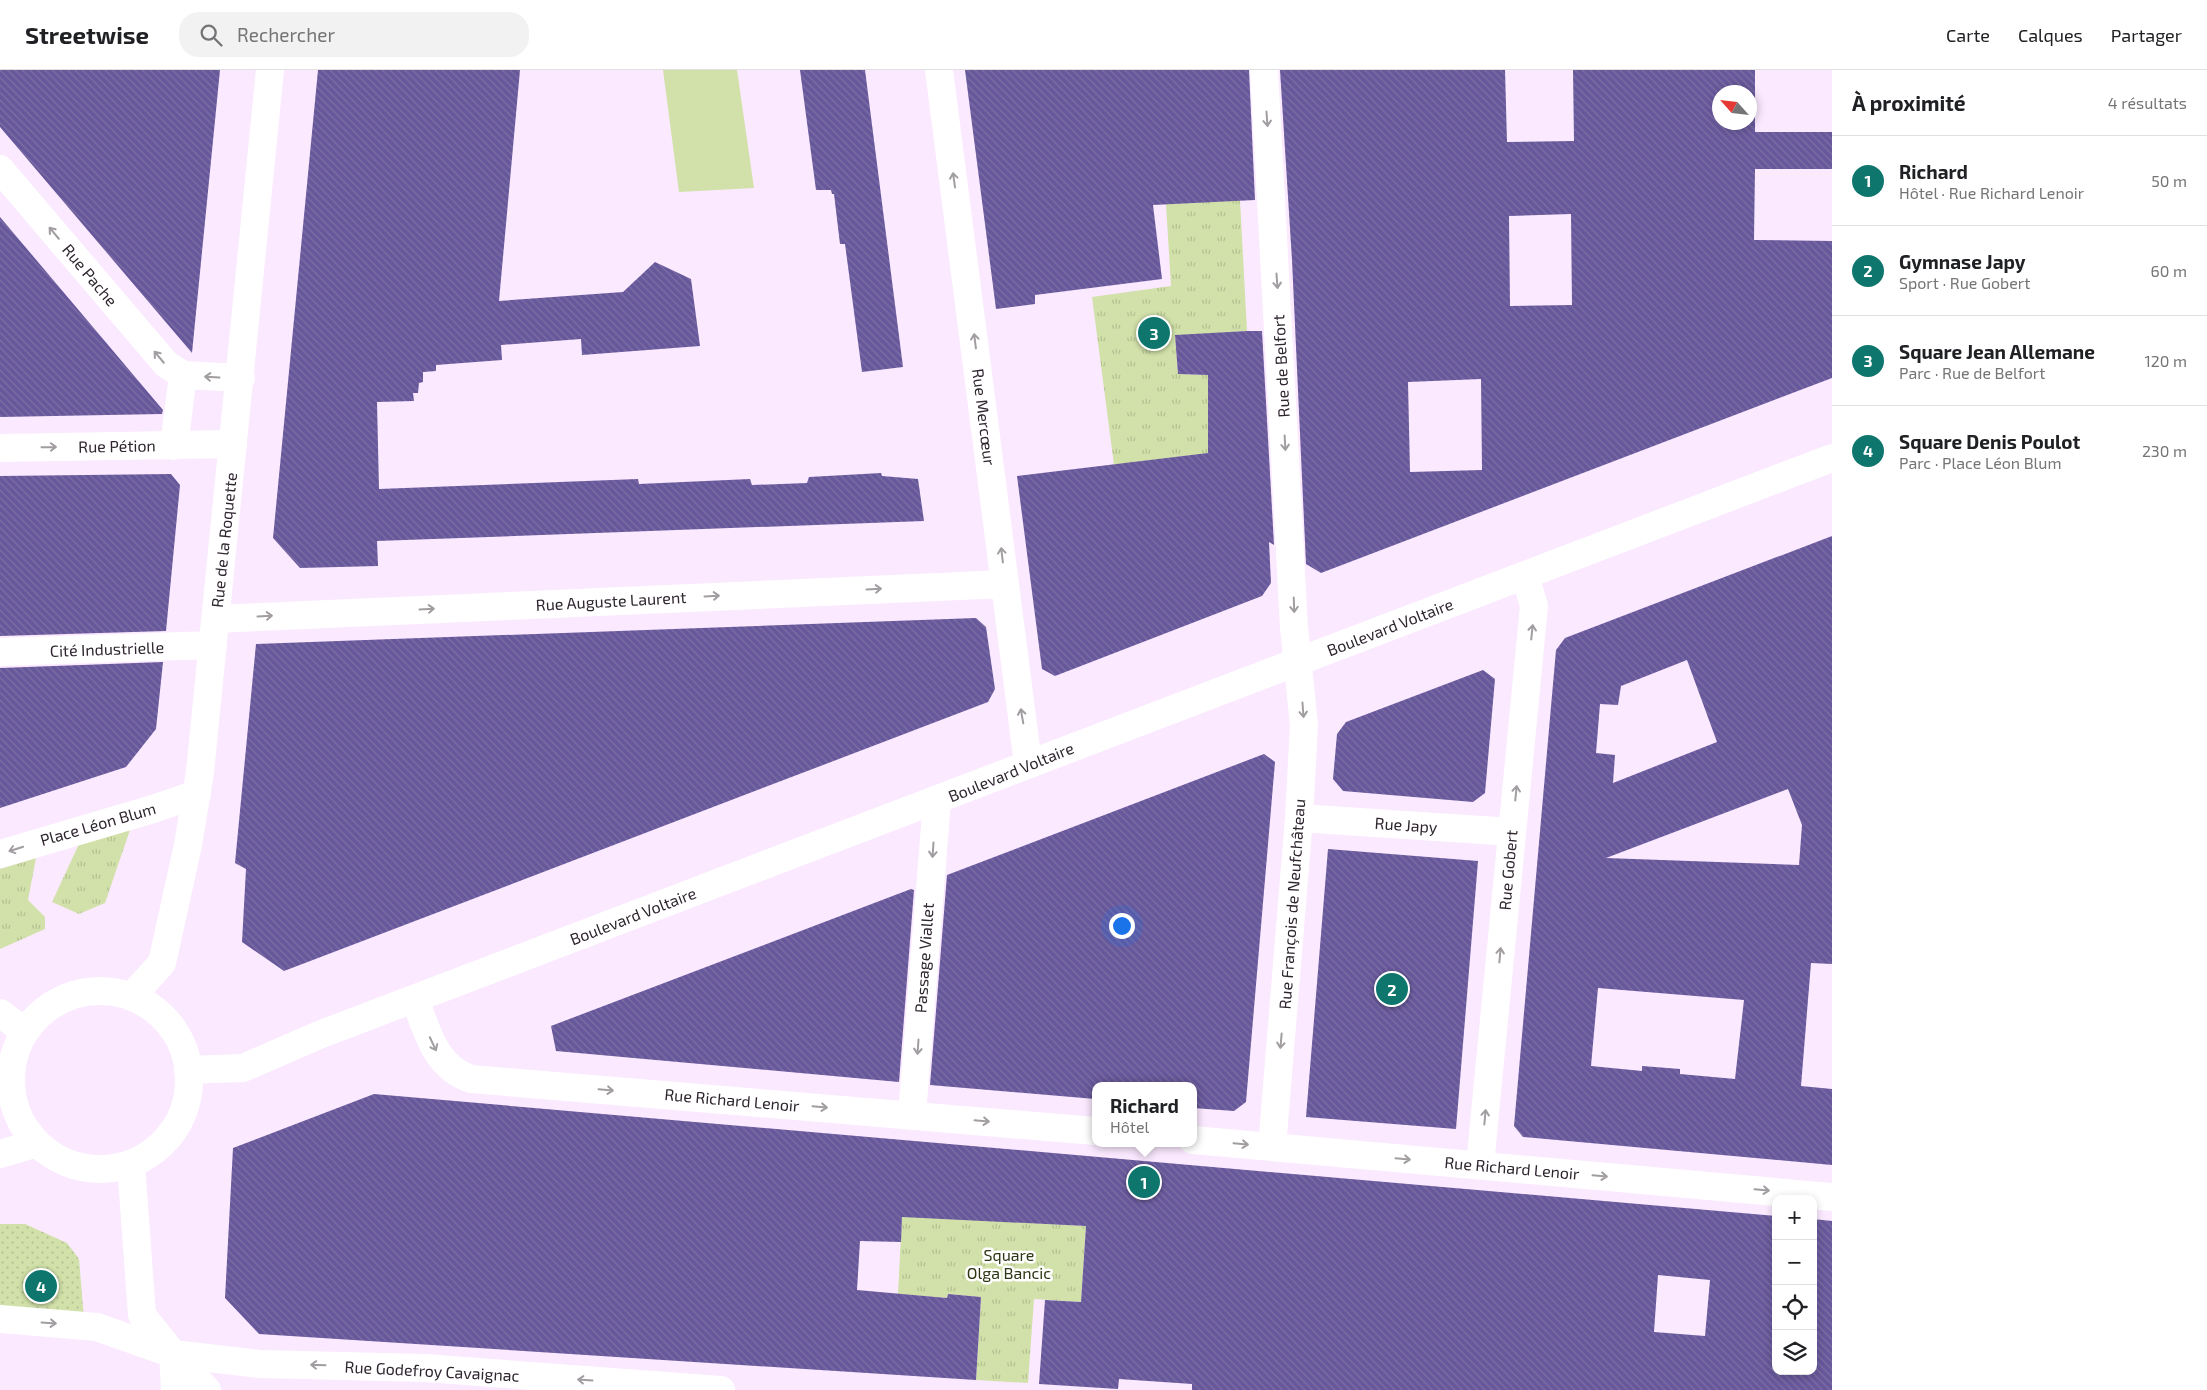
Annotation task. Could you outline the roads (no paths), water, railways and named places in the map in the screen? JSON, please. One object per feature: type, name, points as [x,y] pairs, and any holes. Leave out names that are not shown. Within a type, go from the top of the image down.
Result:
[{"type":"street","name":"Rue de la Roquette","points":[[132,996],[162,963],[196,794],[241,378],[270,70]]},
{"type":"street","name":"Rue Mercœur","points":[[939,70],[1028,764]]},
{"type":"street","name":"Rue de Belfort","points":[[1264,70],[1294,627],[1299,662]]},
{"type":"street","name":"Rue Pache","points":[[0,169],[166,364],[183,375]]},
{"type":"street","points":[[174,446],[183,375],[241,378]]},
{"type":"street","name":"Rue Pétion","points":[[0,448],[233,444]]},
{"type":"street","name":"Boulevard Voltaire","points":[[188,1070],[243,1068],[319,1035],[937,801],[1028,764],[1832,458]]},
{"type":"street","name":"Rue Gobert","points":[[1480,1166],[1534,606],[1525,576]]},
{"type":"street","name":"Rue Auguste Laurent","points":[[215,632],[1005,584]]},
{"type":"street","name":"Cité Industrielle","points":[[0,652],[215,632]]},
{"type":"street","name":"Rue François de Neufchâteau","points":[[1272,1147],[1299,818],[1304,725],[1299,662]]},
{"type":"street","name":"Place Léon Blum","points":[[0,854],[153,809],[196,794]]},
{"type":"street","name":"Passage Viallet","points":[[912,1115],[937,801]]},
{"type":"street","name":"Rue Japy","points":[[1299,818],[1512,832]]},
{"type":"street","points":[[105,991],[132,996],[146,1003],[170,1024],[184,1050],[188,1070],[189,1091],[184,1110],[176,1127],[164,1143],[148,1155],[131,1164],[102,1169],[88,1168],[60,1160],[37,1143],[21,1122],[12,1096],[14,1057],[25,1032],[53,1004],[78,993],[105,991]]},
{"type":"street","name":"Rue Richard Lenoir","points":[[415,999],[442,1062],[462,1076],[471,1079],[1092,1131]]},
{"type":"street","points":[[0,1013],[25,1032]]},
{"type":"street","name":"Rue Richard Lenoir","points":[[1197,1140],[1832,1197]]},
{"type":"street","points":[[0,1154],[37,1143]]},
{"type":"street","points":[[131,1164],[142,1315],[173,1354],[207,1390]]},
{"type":"street","points":[[0,1319],[97,1327],[173,1354]]},
{"type":"street","points":[[173,1354],[175,1390]]},
{"type":"street","name":"Rue Godefroy Cavaignac","points":[[173,1354],[260,1364],[426,1368],[721,1390]]},
{"type":"place","name":"Square Jean Allemane","points":[[1154,333]]},
{"type":"place","name":"Gymnase Japy","points":[[1392,989]]},
{"type":"place","name":"Richard","points":[[1144,1182]]},
{"type":"place","name":"Square Denis Poulot","points":[[41,1286]]},
{"type":"park label","name":"Square Olga Bancic","points":[[1009,1264]]}]
